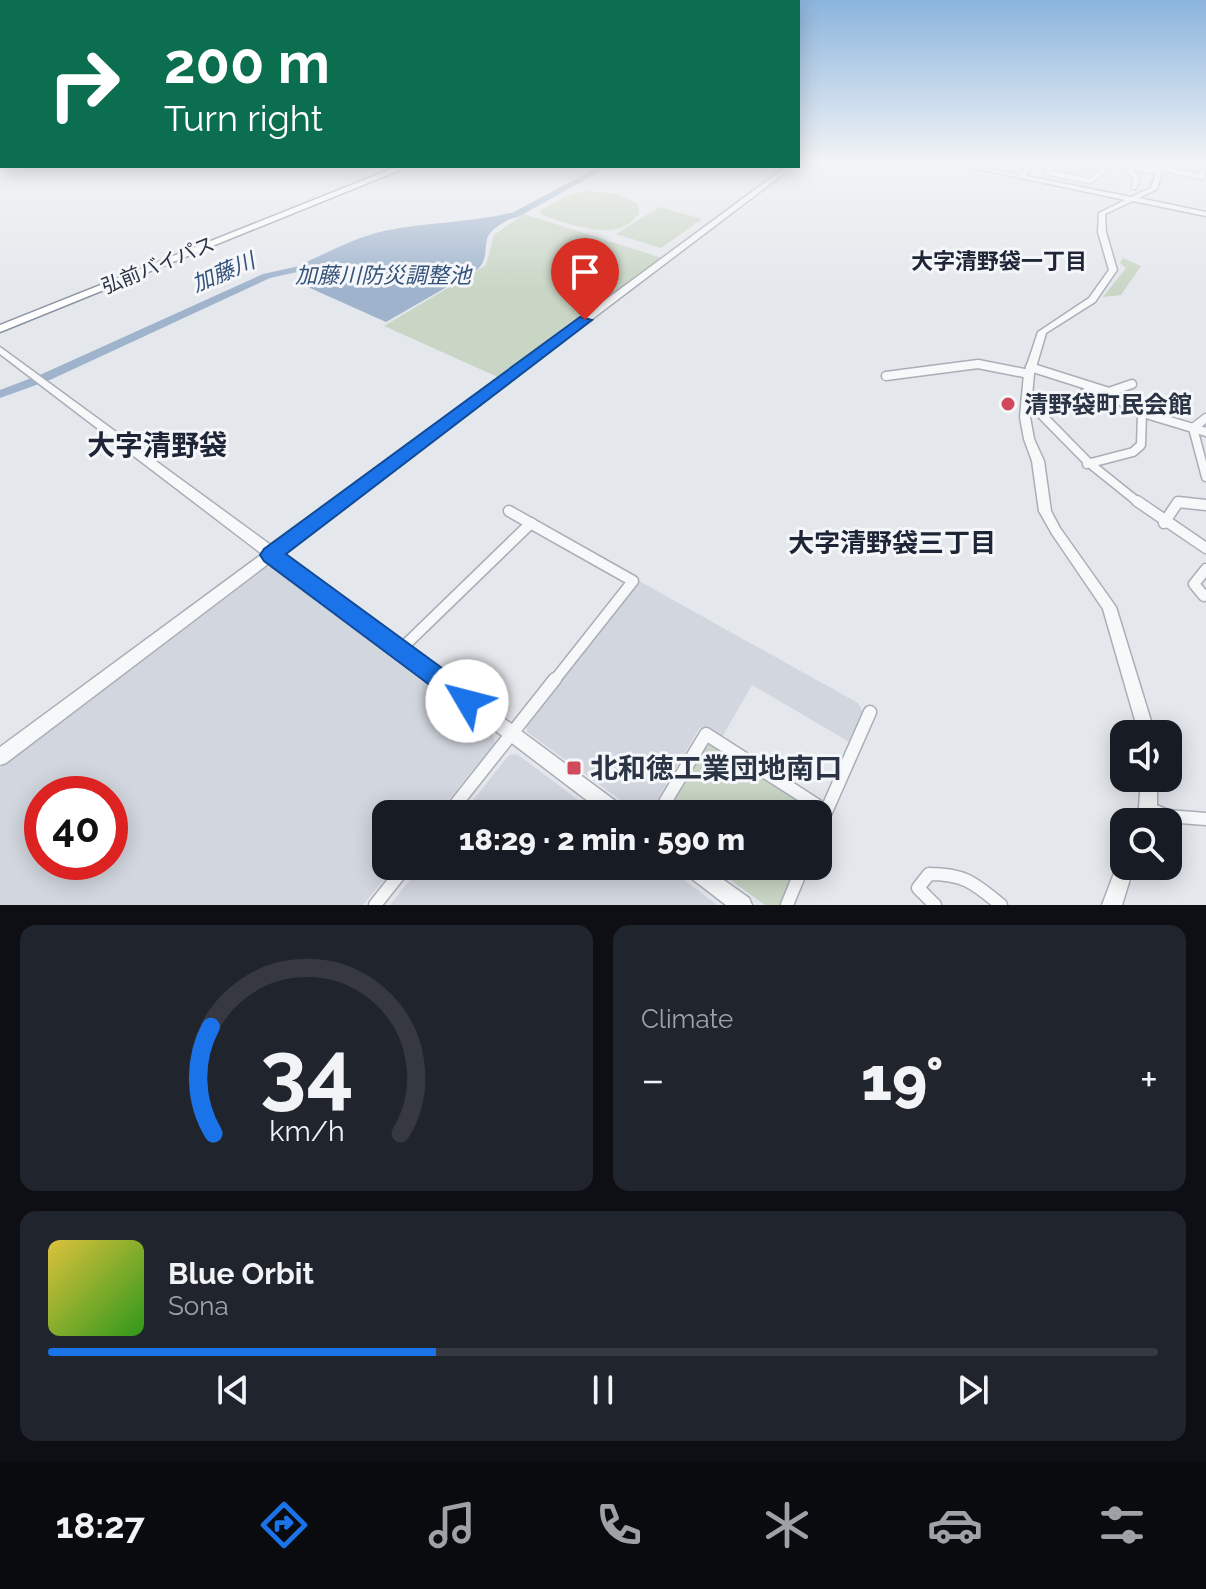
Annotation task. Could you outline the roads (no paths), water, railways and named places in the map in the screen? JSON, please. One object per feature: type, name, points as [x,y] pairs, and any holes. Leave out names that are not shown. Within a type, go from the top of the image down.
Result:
[{"type":"highway","name":"弘前バイパス","points":[[0,326],[299,205]]},
{"type":"highway","name":"弘前バイパス","points":[[0,326],[306,205]]},
{"type":"street","points":[[0,757],[739,205]]},
{"type":"street","points":[[1112,205],[1101,215],[1102,232],[1113,260],[1109,277],[1092,300],[1042,332],[1030,371],[1026,398],[1029,439],[1038,461],[1045,511],[1109,607],[1143,720]]},
{"type":"street","points":[[1175,205],[1206,214]]},
{"type":"street","points":[[0,350],[600,800]]},
{"type":"street","points":[[886,376],[978,364],[1030,371],[1109,392],[1125,406],[1206,432]]},
{"type":"street","points":[[1109,392],[1132,384]]},
{"type":"street","points":[[1082,409],[1078,398],[1092,388]]},
{"type":"street","points":[[1026,398],[1087,464],[1164,523],[1206,548]]},
{"type":"street","points":[[1087,464],[1133,452],[1141,445],[1144,437],[1142,413]]},
{"type":"street","points":[[1193,428],[1206,418]]},
{"type":"street","points":[[1193,428],[1206,477]]},
{"type":"street","points":[[1164,523],[1178,502],[1206,505]]},
{"type":"street","points":[[459,800],[633,581],[509,511]]},
{"type":"street","points":[[399,651],[531,523]]},
{"type":"street","points":[[1204,596],[1194,584],[1206,569]]},
{"type":"street","points":[[831,800],[870,712]]},
{"type":"street","points":[[666,800],[706,734],[809,800]]},
{"type":"street","points":[[1182,817],[1206,819]]},
{"type":"street","points":[[935,905],[918,888],[929,874],[954,874],[970,880],[1001,905]]},
{"type":"street","points":[[375,905],[395,880]]},
{"type":"street","points":[[708,880],[742,905]]},
{"type":"street","points":[[787,905],[797,880]]},
{"type":"street","points":[[1112,905],[1120,880]]},
{"type":"water","name":"加藤川防災調整池","points":[[510,213],[517,215],[489,235],[478,269],[386,322],[301,284],[302,264],[363,237],[400,228]]},
{"type":"waterway","name":"加藤川","points":[[496,219],[515,215],[533,205]]},
{"type":"waterway","name":"加藤川","points":[[0,394],[46,377],[267,276],[317,265]]},
{"type":"place","name":"清野袋町民会館","points":[[1008,404]]},
{"type":"place","name":"北和徳工業団地南口","points":[[574,768]]},
{"type":"district","name":"大字清野袋一丁目","points":[[999,261]]},
{"type":"district","name":"大字清野袋","points":[[157,445]]},
{"type":"district","name":"大字清野袋三丁目","points":[[892,543]]}]
